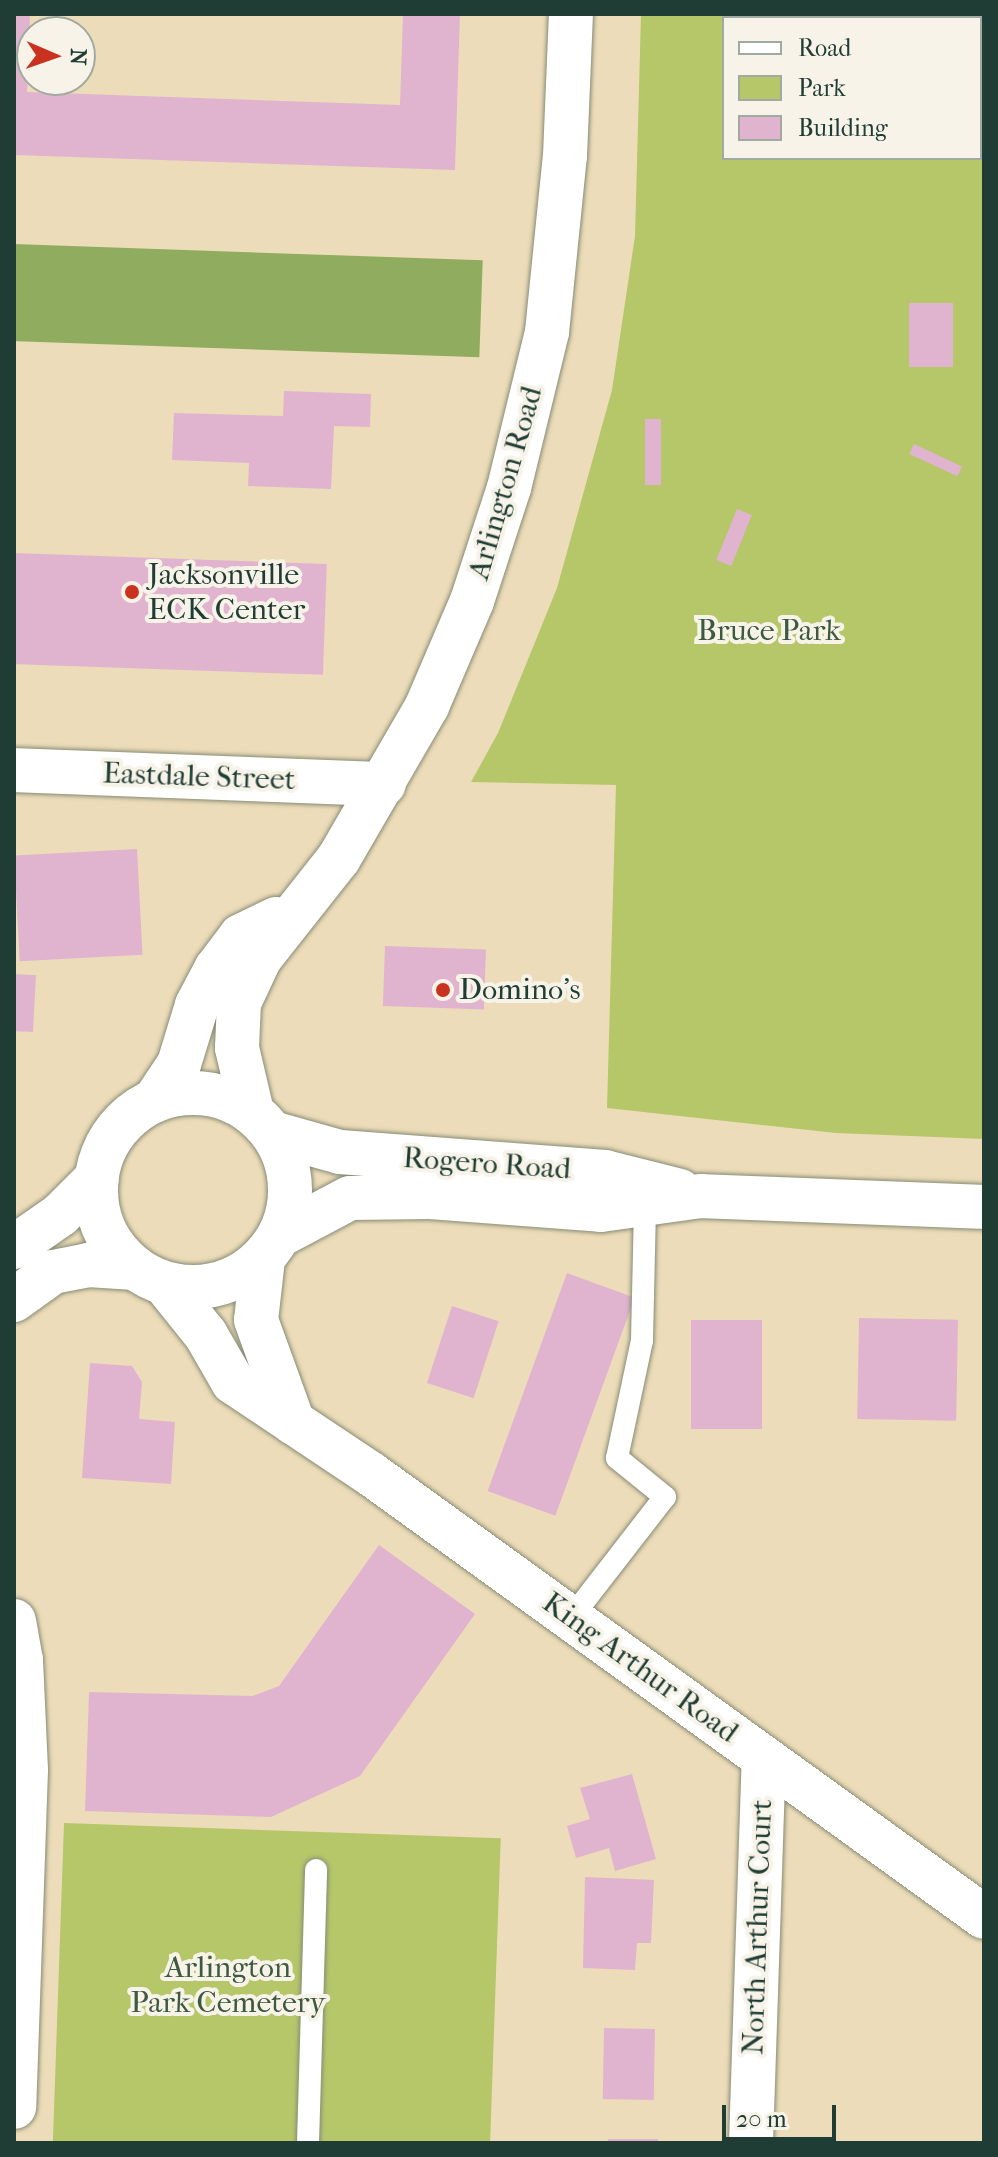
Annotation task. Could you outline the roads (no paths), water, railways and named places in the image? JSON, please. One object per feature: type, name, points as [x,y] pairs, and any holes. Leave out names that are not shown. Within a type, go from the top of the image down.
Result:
[{"type":"main road","name":"Arlington Road","points":[[262,1122],[237,1048],[239,1003],[260,958],[339,858],[427,706],[472,601],[529,411],[557,253],[571,14]]},
{"type":"main road","name":"Eastdale Street","points":[[14,770],[384,784]]},
{"type":"main road","name":"Arlington Road","points":[[155,1100],[179,1064],[197,1005],[216,969],[241,936],[300,908]]},
{"type":"main road","points":[[150,1276],[108,1237],[98,1209],[97,1178],[110,1140],[130,1117],[155,1100],[195,1092],[215,1094],[262,1122],[289,1172],[288,1215],[272,1247],[256,1320],[293,1422]]},
{"type":"main road","name":"Rogero Road","points":[[262,1122],[340,1152],[605,1172],[701,1196]]},
{"type":"main road","points":[[14,1247],[60,1215],[97,1178]]},
{"type":"main road","name":"Rogero Road","points":[[272,1247],[350,1198],[430,1197],[601,1210],[701,1196],[984,1207]]},
{"type":"main road","points":[[14,1300],[53,1272],[88,1265],[207,1287],[246,1272],[272,1247]]},
{"type":"main road","name":"King Arthur Road","points":[[150,1276],[206,1335],[233,1382],[571,1618],[984,1917]]},
{"type":"main road","points":[[14,1621],[21,1660],[26,1770],[14,2107]]},
{"type":"main road","name":"North Arthur Court","points":[[751,2143],[764,1758]]},
{"type":"lane","points":[[571,1618],[665,1497],[617,1458],[642,1340],[645,1204]]},
{"type":"lane","points":[[308,2143],[316,1870]]},
{"type":"place","name":"Jacksonville ECK Center","points":[[132,592]]},
{"type":"place","name":"Domino's","points":[[443,990]]},
{"type":"park label","name":"Bruce Park","points":[[769,631]]},
{"type":"park label","name":"Arlington Park Cemetery","points":[[228,1985]]}]
